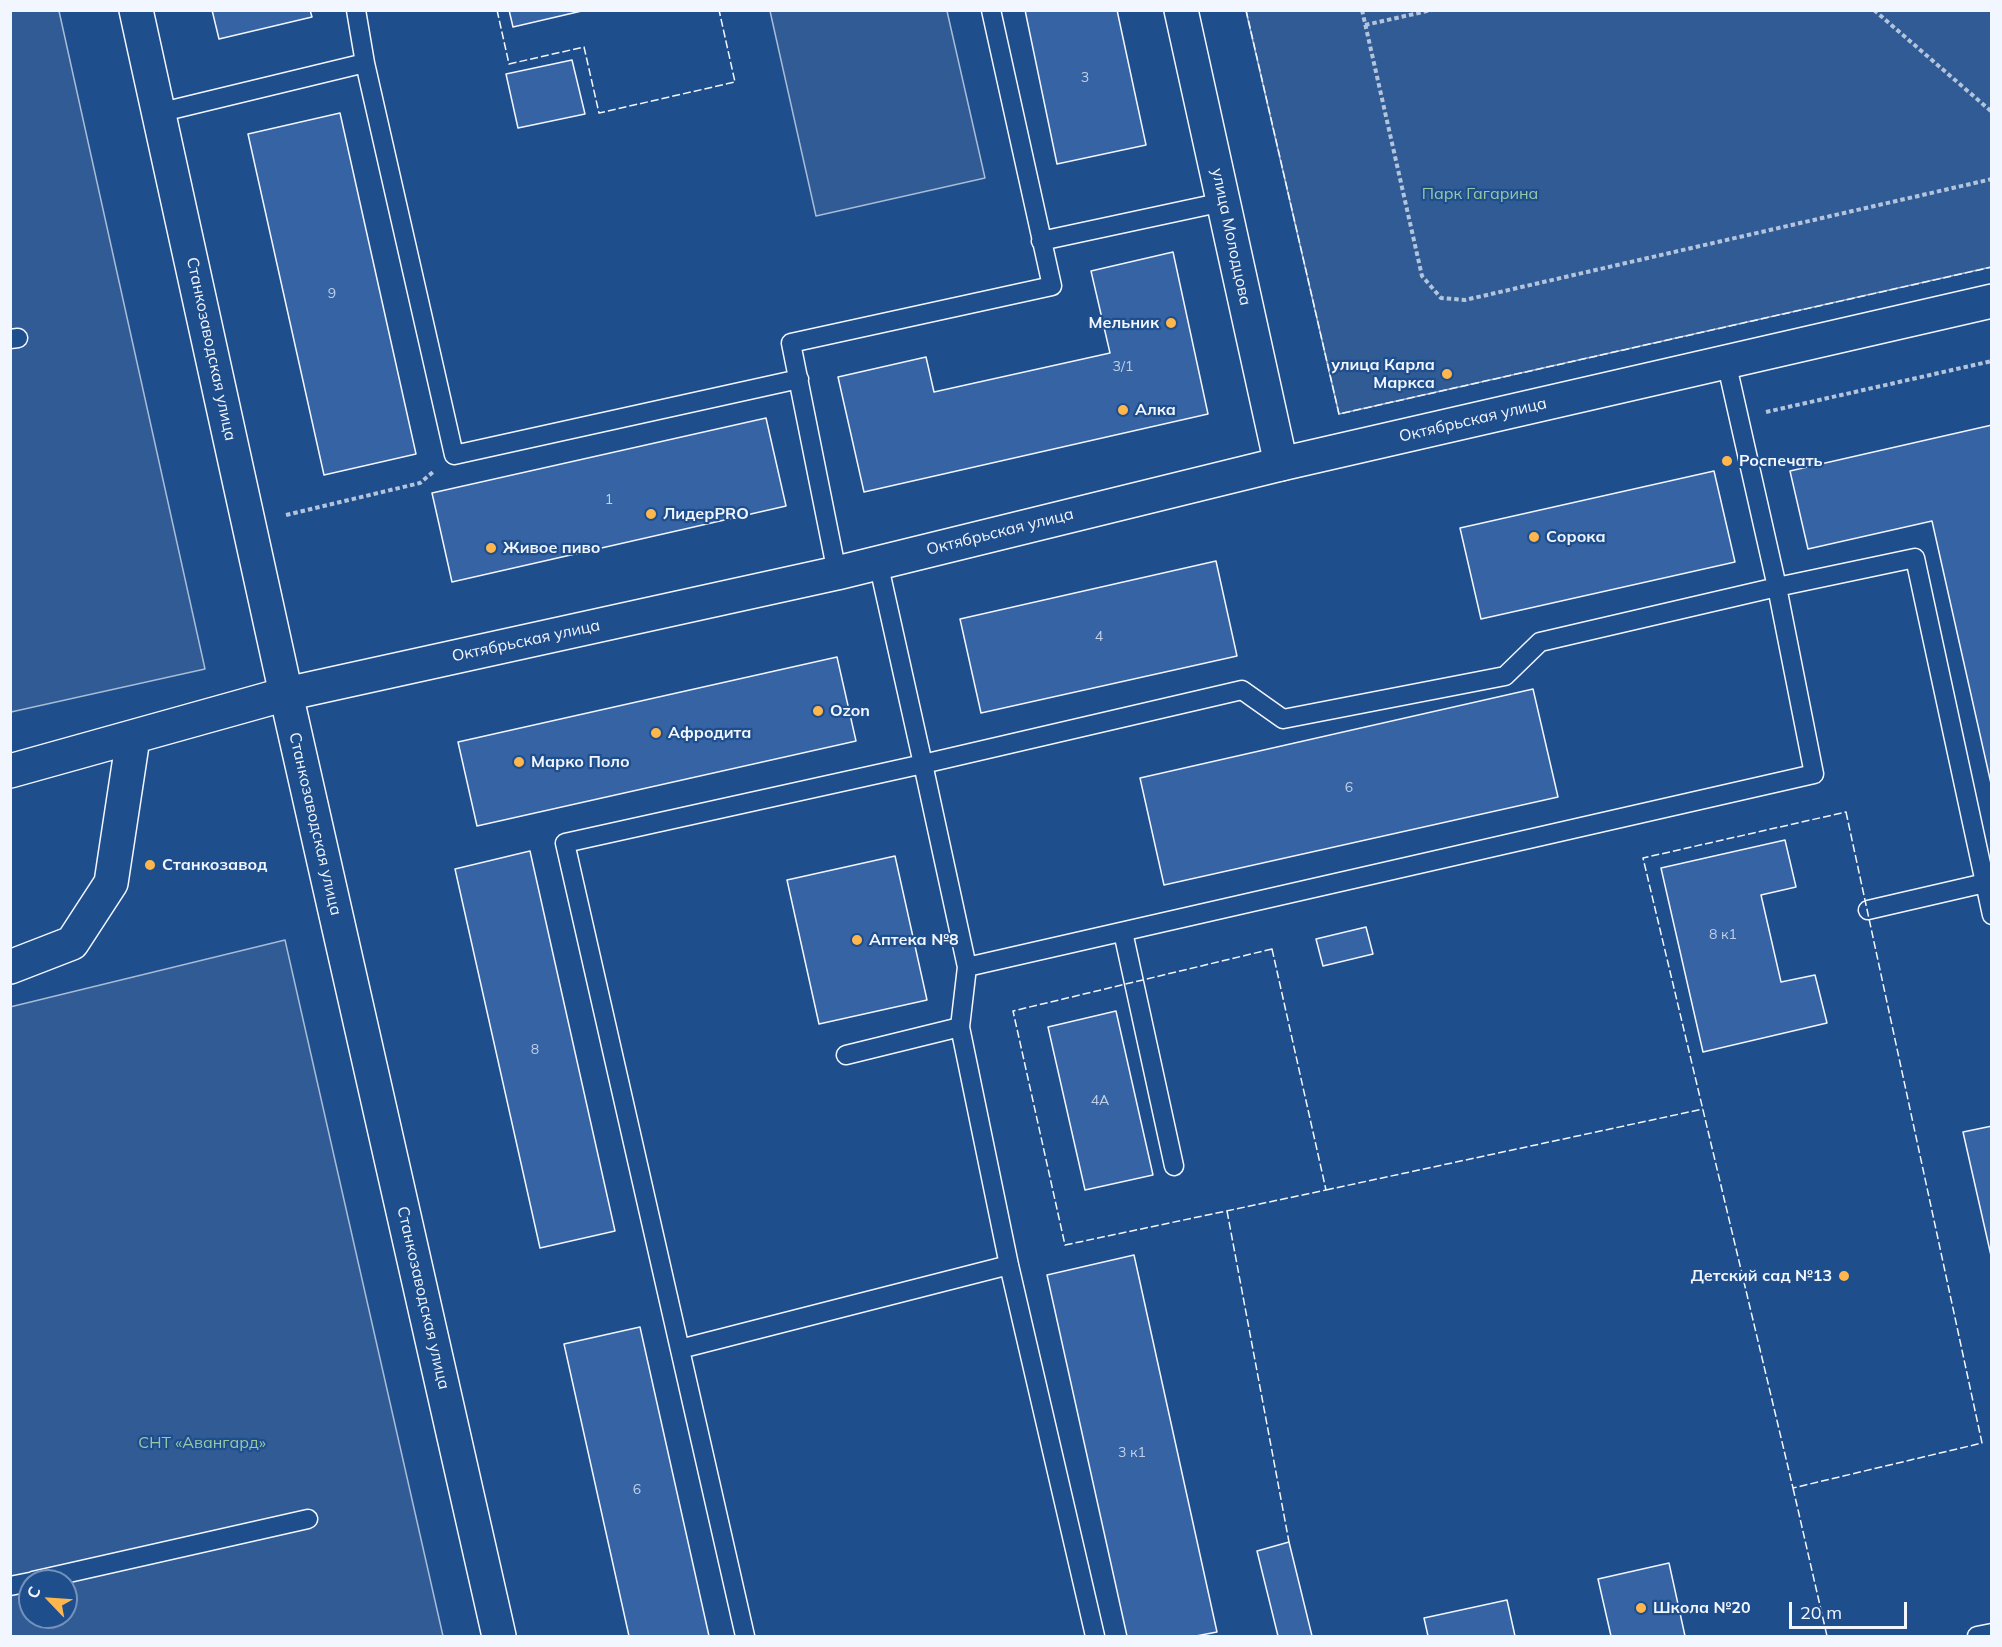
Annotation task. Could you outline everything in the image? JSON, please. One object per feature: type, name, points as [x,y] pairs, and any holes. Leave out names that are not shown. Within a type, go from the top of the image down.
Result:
[{"type":"street","name":"Станкозаводская улица","points":[[136,10],[286,694],[499,1636]]},
{"type":"street","name":"улица Молодцова","points":[[1181,10],[1281,464]]},
{"type":"street","name":"Октябрьская улица","points":[[10,771],[286,694],[837,573],[1281,464],[1992,301]]},
{"type":"street","points":[[10,967],[72,943],[111,883],[133,738]]},
{"type":"lane","points":[[356,10],[365,63],[454,455],[799,379]]},
{"type":"lane","points":[[837,573],[791,343],[1052,286],[991,10]]},
{"type":"lane","points":[[159,113],[365,63]]},
{"type":"lane","points":[[1041,241],[1223,202]]},
{"type":"lane","points":[[967,967],[1814,774],[1777,587],[1726,361]]},
{"type":"lane","points":[[745,1636],[565,843],[923,764],[1242,690],[1283,719],[1505,676],[1540,642],[1777,587],[1916,558],[1992,915]]},
{"type":"lane","points":[[878,562],[967,967],[960,1028],[1009,1265],[1095,1636]]},
{"type":"lane","points":[[1868,910],[1985,883]]},
{"type":"lane","points":[[1123,932],[1174,1166]]},
{"type":"lane","points":[[846,1055],[960,1028]]},
{"type":"lane","points":[[680,1349],[1009,1265]]},
{"type":"lane","points":[[78,1571],[308,1519]]},
{"type":"lane","points":[[1977,1636],[1992,1633]]},
{"type":"path","points":[[1362,10],[1422,276],[1441,298],[1465,300],[1992,179]]},
{"type":"path","points":[[1365,25],[1432,10]]},
{"type":"path","points":[[1874,10],[1992,112]]},
{"type":"path","points":[[1739,418],[1992,361]]},
{"type":"path","points":[[249,524],[420,483],[454,455]]},
{"type":"shaded area","points":[[10,11],[59,11],[205,669],[11,712]]},
{"type":"shaded area","points":[[770,11],[947,11],[985,178],[816,216]]},
{"type":"shaded area","name":"Парк Гагарина","points":[[1246,11],[1991,11],[1991,267],[1339,414]]},
{"type":"shaded area","name":"СНТ «Авангард»","points":[[285,940],[443,1636],[11,1636],[10,1007]]},
{"type":"building","points":[[212,10],[310,10],[312,17],[219,39]]},
{"type":"building","points":[[509,10],[586,10],[513,27]]},
{"type":"building","points":[[1025,10],[1117,10],[1146,145],[1057,164]]},
{"type":"building","points":[[572,60],[585,114],[518,128],[506,74]]},
{"type":"building","points":[[340,113],[416,454],[324,475],[248,134]]},
{"type":"building","points":[[1173,252],[1208,414],[864,492],[838,377],[926,357],[934,392],[1110,353],[1091,271]]},
{"type":"building","points":[[766,418],[786,506],[452,582],[432,493]]},
{"type":"building","points":[[1992,425],[1992,788],[1932,521],[1808,549],[1790,471]]},
{"type":"building","points":[[1714,471],[1735,562],[1481,619],[1460,528]]},
{"type":"building","points":[[1216,561],[1237,656],[981,713],[960,619]]},
{"type":"building","points":[[837,657],[856,741],[477,826],[458,742]]},
{"type":"building","points":[[1533,689],[1558,797],[1164,885],[1140,778]]},
{"type":"building","points":[[1785,840],[1796,887],[1761,895],[1781,982],[1815,975],[1827,1023],[1703,1052],[1661,868]]},
{"type":"building","points":[[530,851],[615,1231],[540,1248],[455,869]]},
{"type":"building","name":"Аптека №8","points":[[895,856],[927,1000],[819,1024],[787,880]]},
{"type":"building","points":[[1366,927],[1373,954],[1323,966],[1316,939]]},
{"type":"building","points":[[1116,1011],[1153,1175],[1085,1190],[1048,1027]]},
{"type":"building","points":[[1992,1126],[1992,1260],[1963,1132]]},
{"type":"building","points":[[1134,1255],[1217,1632],[1196,1636],[1127,1636],[1047,1275]]},
{"type":"building","points":[[640,1327],[709,1636],[629,1636],[564,1344]]},
{"type":"building","points":[[1289,1542],[1312,1636],[1278,1636],[1257,1551]]},
{"type":"building","name":"Школа №20","points":[[1669,1563],[1685,1636],[1611,1636],[1598,1579]]},
{"type":"building","points":[[1507,1600],[1515,1636],[1428,1636],[1424,1618]]},
{"type":"fence","points":[[497,10],[509,64],[584,47],[599,113],[735,82],[719,10]]},
{"type":"fence","points":[[1246,10],[1339,414],[1992,267]]},
{"type":"fence","points":[[1846,812],[1982,1443],[1793,1488],[1643,858],[1846,812]]},
{"type":"fence","points":[[1272,949],[1326,1190],[1065,1245],[1013,1011],[1272,949]]},
{"type":"fence","points":[[1326,1190],[1703,1109]]},
{"type":"fence","points":[[1227,1211],[1289,1542]]},
{"type":"fence","points":[[1793,1488],[1827,1636]]},
{"type":"place","name":"Мельник","points":[[1171,323]]},
{"type":"place","name":"улица Карла Маркса","points":[[1447,374]]},
{"type":"place","name":"Алка","points":[[1123,410]]},
{"type":"place","name":"Роспечать","points":[[1727,461]]},
{"type":"place","name":"ЛидерPRO","points":[[651,514]]},
{"type":"place","name":"Сорока","points":[[1534,537]]},
{"type":"place","name":"Живое пиво","points":[[491,548]]},
{"type":"place","name":"Ozon","points":[[818,711]]},
{"type":"place","name":"Афродита","points":[[656,733]]},
{"type":"place","name":"Марко Поло","points":[[519,762]]},
{"type":"place","name":"Станкозавод","points":[[150,865]]},
{"type":"place","name":"Аптека №8","points":[[857,940]]},
{"type":"place","name":"Детский сад №13","points":[[1844,1276]]},
{"type":"place","name":"Школа №20","points":[[1641,1608]]}]
